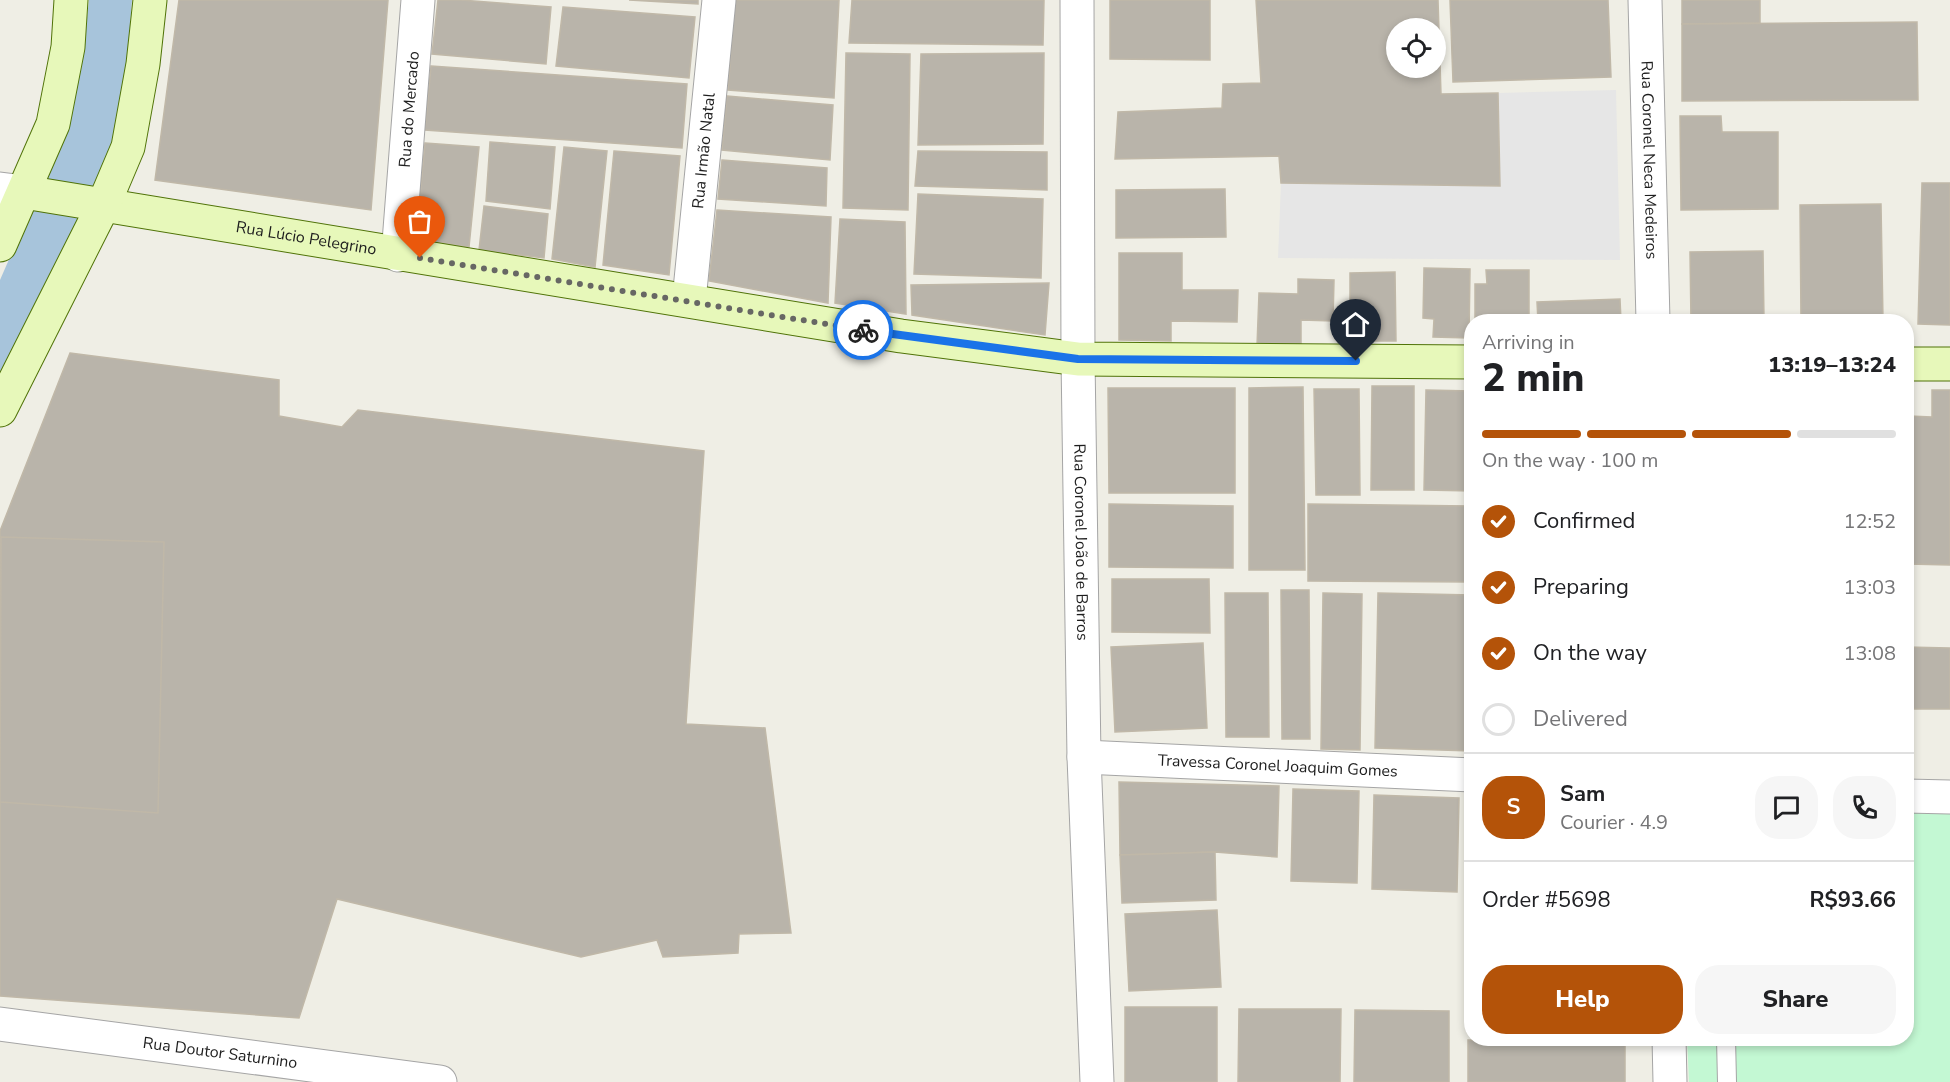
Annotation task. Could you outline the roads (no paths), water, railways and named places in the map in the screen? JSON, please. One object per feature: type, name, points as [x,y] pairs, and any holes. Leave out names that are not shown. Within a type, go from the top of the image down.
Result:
[{"type":"main road","points":[[0,245],[12,190],[53,124],[68,46],[71,0]]},
{"type":"main road","points":[[0,410],[103,206],[128,147],[143,64],[150,0]]},
{"type":"main road","name":"Rua Lúcio Pelegrino","points":[[12,190],[901,336],[1078,359],[1464,362]]},
{"type":"main road","points":[[1914,364],[1950,364]]},
{"type":"street","name":"Rua do Mercado","points":[[398,255],[418,0]]},
{"type":"street","name":"Rua Irmão Natal","points":[[689,300],[719,0]]},
{"type":"street","name":"Rua Coronel João de Barros","points":[[1077,0],[1078,359],[1084,757],[1097,1082]]},
{"type":"street","name":"Rua Coronel Neca Medeiros","points":[[1645,0],[1653,314]]},
{"type":"street","name":"Travessa Coronel Joaquim Gomes","points":[[1084,757],[1464,775]]},
{"type":"street","points":[[1914,795],[1950,797]]},
{"type":"street","name":"Rua Doutor Saturnino","points":[[0,1024],[441,1082]]},
{"type":"street","points":[[1669,1046],[1670,1082]]},
{"type":"lane","points":[[1726,1046],[1727,1082]]},
{"type":"water","points":[[89,0],[132,0],[125,97],[97,193],[43,180],[81,70]]},
{"type":"water","points":[[32,207],[83,217],[0,384],[0,280]]}]
